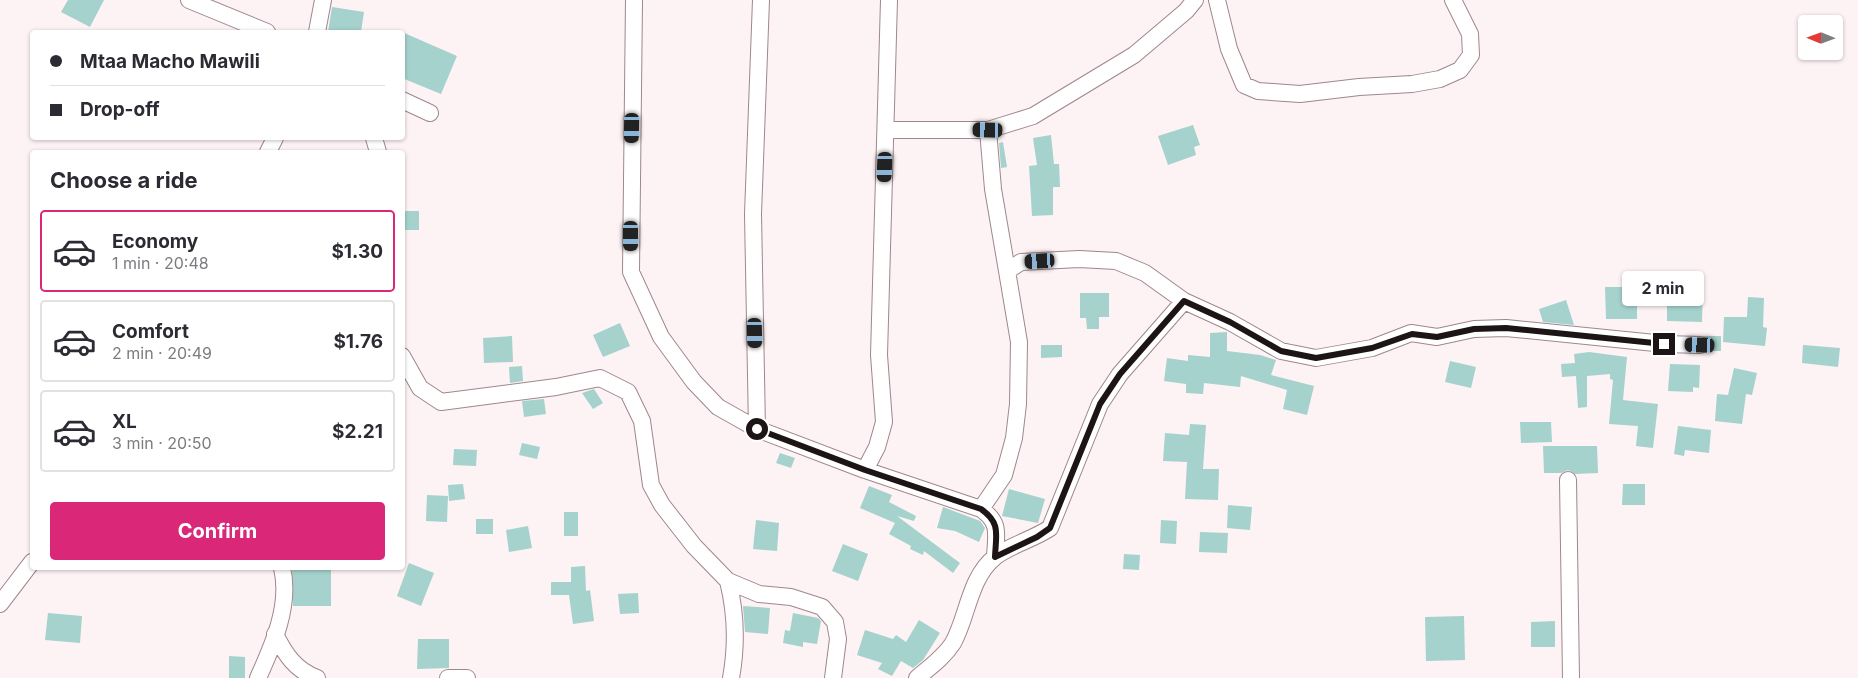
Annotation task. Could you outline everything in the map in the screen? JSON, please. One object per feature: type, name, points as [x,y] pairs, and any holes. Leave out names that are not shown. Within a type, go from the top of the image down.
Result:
[{"type":"street","points":[[192,0],[262,30]]},
{"type":"street","points":[[317,30],[323,0]]},
{"type":"street","points":[[634,0],[631,272],[660,337],[694,382],[718,407],[757,429],[865,470],[981,509],[993,517],[996,528],[995,557]]},
{"type":"street","points":[[757,429],[753,214],[761,0]]},
{"type":"street","points":[[865,470],[877,447],[884,422],[878,355],[889,0]]},
{"type":"street","points":[[886,130],[988,130],[1033,116],[1134,55],[1186,11],[1195,0]]},
{"type":"street","points":[[1217,0],[1229,49],[1244,85],[1258,91],[1300,94],[1358,87],[1412,84],[1440,79],[1460,70],[1471,55],[1470,34],[1453,0]]},
{"type":"street","points":[[405,101],[430,112]]},
{"type":"street","points":[[981,509],[1004,475],[1014,438],[1018,404],[1019,342],[993,189],[988,130]]},
{"type":"street","points":[[1007,271],[1020,262],[1079,259],[1116,261],[1146,273],[1184,301],[1230,322],[1281,351],[1316,358],[1372,348],[1412,334],[1437,337],[1474,329],[1498,328],[1664,344],[1700,345]]},
{"type":"street","points":[[917,678],[943,656],[952,643],[982,573],[995,557],[1037,537],[1050,528],[1100,404],[1120,374],[1184,301]]},
{"type":"street","points":[[405,361],[420,388],[441,402],[556,387],[600,378],[628,392],[642,421],[651,485],[662,505],[694,546],[728,580],[758,594],[791,597],[822,607],[836,622],[838,639],[833,678]]},
{"type":"street","points":[[1568,480],[1571,678]]},
{"type":"street","points":[[0,604],[30,565]]},
{"type":"street","points":[[258,678],[275,634],[285,600],[286,581],[283,570]]},
{"type":"street","points":[[728,580],[734,606],[736,651],[731,678]]},
{"type":"street","points":[[275,634],[286,657],[307,675],[317,678]]},
{"type":"street","points":[[448,678],[467,678]]},
{"type":"building","points":[[68,0],[104,0],[90,27],[61,12]]},
{"type":"building","points":[[332,7],[364,12],[361,30],[328,30]]},
{"type":"building","points":[[405,33],[457,56],[441,94],[405,79]]},
{"type":"building","points":[[1193,125],[1200,145],[1194,147],[1196,155],[1168,165],[1158,136]]},
{"type":"building","points":[[1051,135],[1054,164],[1059,164],[1060,187],[1053,187],[1053,215],[1032,216],[1029,166],[1037,165],[1033,138]]},
{"type":"building","points":[[1003,142],[1007,167],[1001,168],[999,143]]},
{"type":"building","points":[[405,211],[419,211],[419,230],[405,230]]},
{"type":"building","points":[[1676,282],[1703,283],[1702,322],[1667,321],[1667,301],[1675,301]]},
{"type":"building","points":[[1605,287],[1631,287],[1632,304],[1637,304],[1637,319],[1606,319]]},
{"type":"building","points":[[1080,293],[1109,293],[1109,317],[1099,317],[1099,329],[1087,329],[1086,318],[1080,318]]},
{"type":"building","points":[[1748,297],[1764,298],[1763,327],[1767,328],[1765,346],[1723,342],[1724,317],[1747,317]]},
{"type":"building","points":[[1566,300],[1574,325],[1543,322],[1539,309]]},
{"type":"building","points":[[620,323],[630,346],[603,357],[593,335]]},
{"type":"building","points":[[1227,332],[1227,351],[1260,355],[1276,360],[1271,375],[1314,386],[1307,415],[1283,409],[1287,390],[1241,376],[1240,387],[1204,383],[1203,394],[1186,393],[1186,384],[1164,381],[1167,358],[1188,361],[1188,355],[1210,357],[1210,333]]},
{"type":"building","points":[[512,336],[513,362],[484,363],[483,338]]},
{"type":"building","points":[[1702,336],[1721,336],[1721,351],[1708,351],[1709,341]]},
{"type":"building","points":[[1041,345],[1062,345],[1062,357],[1041,358]]},
{"type":"building","points":[[1803,345],[1840,348],[1838,367],[1802,363]]},
{"type":"building","points":[[1589,352],[1627,357],[1623,400],[1658,404],[1653,448],[1636,446],[1638,426],[1609,424],[1613,380],[1610,379],[1610,374],[1587,376],[1587,407],[1578,408],[1576,376],[1562,377],[1561,364],[1575,363],[1574,354]]},
{"type":"building","points":[[1450,361],[1476,367],[1471,388],[1445,382]]},
{"type":"building","points":[[1670,364],[1700,365],[1699,388],[1693,387],[1693,392],[1668,391]]},
{"type":"building","points":[[522,366],[523,381],[510,383],[509,367]]},
{"type":"building","points":[[1734,368],[1757,373],[1752,395],[1746,394],[1742,424],[1715,421],[1717,394],[1728,395]]},
{"type":"building","points":[[594,389],[603,403],[593,409],[582,393]]},
{"type":"building","points":[[544,399],[546,414],[524,417],[522,401]]},
{"type":"building","points":[[1520,422],[1551,422],[1552,442],[1521,443]]},
{"type":"building","points":[[1190,424],[1206,425],[1203,469],[1219,469],[1218,500],[1185,499],[1187,462],[1163,461],[1165,433],[1189,435]]},
{"type":"building","points":[[1678,426],[1711,430],[1709,453],[1685,450],[1684,456],[1674,454]]},
{"type":"building","points":[[522,443],[540,447],[537,459],[519,455]]},
{"type":"building","points":[[1543,446],[1597,446],[1598,473],[1575,474],[1568,470],[1561,473],[1544,473]]},
{"type":"building","points":[[454,449],[477,450],[476,466],[453,465]]},
{"type":"building","points":[[780,453],[795,458],[791,468],[776,463]]},
{"type":"building","points":[[463,484],[465,499],[449,501],[448,485]]},
{"type":"building","points":[[1623,484],[1645,484],[1645,505],[1622,505]]},
{"type":"building","points":[[869,486],[892,495],[889,502],[916,516],[914,521],[897,516],[960,563],[953,573],[924,551],[923,555],[910,549],[911,546],[889,534],[895,523],[860,508]]},
{"type":"building","points":[[1009,489],[1045,499],[1038,523],[1002,516]]},
{"type":"building","points":[[427,495],[448,496],[447,522],[426,521]]},
{"type":"building","points":[[1228,505],[1252,507],[1250,530],[1227,528]]},
{"type":"building","points":[[943,507],[980,521],[985,528],[979,542],[955,531],[937,528]]},
{"type":"building","points":[[564,512],[578,512],[578,536],[564,536]]},
{"type":"building","points":[[476,519],[493,519],[493,534],[476,534]]},
{"type":"building","points":[[756,520],[779,523],[777,551],[753,549]]},
{"type":"building","points":[[1161,520],[1177,521],[1176,544],[1160,543]]},
{"type":"building","points":[[528,526],[532,548],[509,552],[506,530]]},
{"type":"building","points":[[1200,532],[1228,533],[1227,553],[1199,552]]},
{"type":"building","points":[[843,544],[868,554],[858,581],[832,571]]},
{"type":"building","points":[[1124,554],[1140,555],[1139,570],[1123,569]]},
{"type":"building","points":[[409,563],[434,573],[421,606],[397,596]]},
{"type":"building","points":[[585,566],[586,591],[590,590],[594,621],[573,624],[569,595],[551,595],[551,582],[571,582],[571,567]]},
{"type":"building","points":[[292,570],[331,570],[331,606],[293,606]]},
{"type":"building","points":[[638,593],[639,613],[620,614],[618,594]]},
{"type":"building","points":[[743,606],[770,608],[768,634],[745,632]]},
{"type":"building","points":[[48,613],[82,616],[80,643],[45,640]]},
{"type":"building","points":[[793,613],[818,618],[821,621],[817,644],[803,642],[803,647],[783,643],[785,630],[790,631]]},
{"type":"building","points":[[1464,616],[1465,660],[1426,661],[1425,617]]},
{"type":"building","points":[[919,620],[940,633],[923,660],[913,668],[901,661],[892,676],[878,669],[882,663],[857,655],[865,630],[893,639],[896,635],[906,642]]},
{"type":"building","points":[[1555,621],[1555,647],[1531,647],[1531,622]]},
{"type":"building","points":[[418,639],[449,639],[449,668],[417,669]]},
{"type":"building","points":[[229,656],[245,657],[245,678],[229,678]]},
{"type":"route","points":[[757,429],[865,470],[916,485],[981,509],[993,517],[996,528],[995,557],[1037,537],[1050,528],[1100,404],[1120,374],[1184,301],[1230,322],[1281,351],[1316,358],[1372,348],[1412,334],[1437,337],[1474,329],[1506,328],[1664,344]]}]
